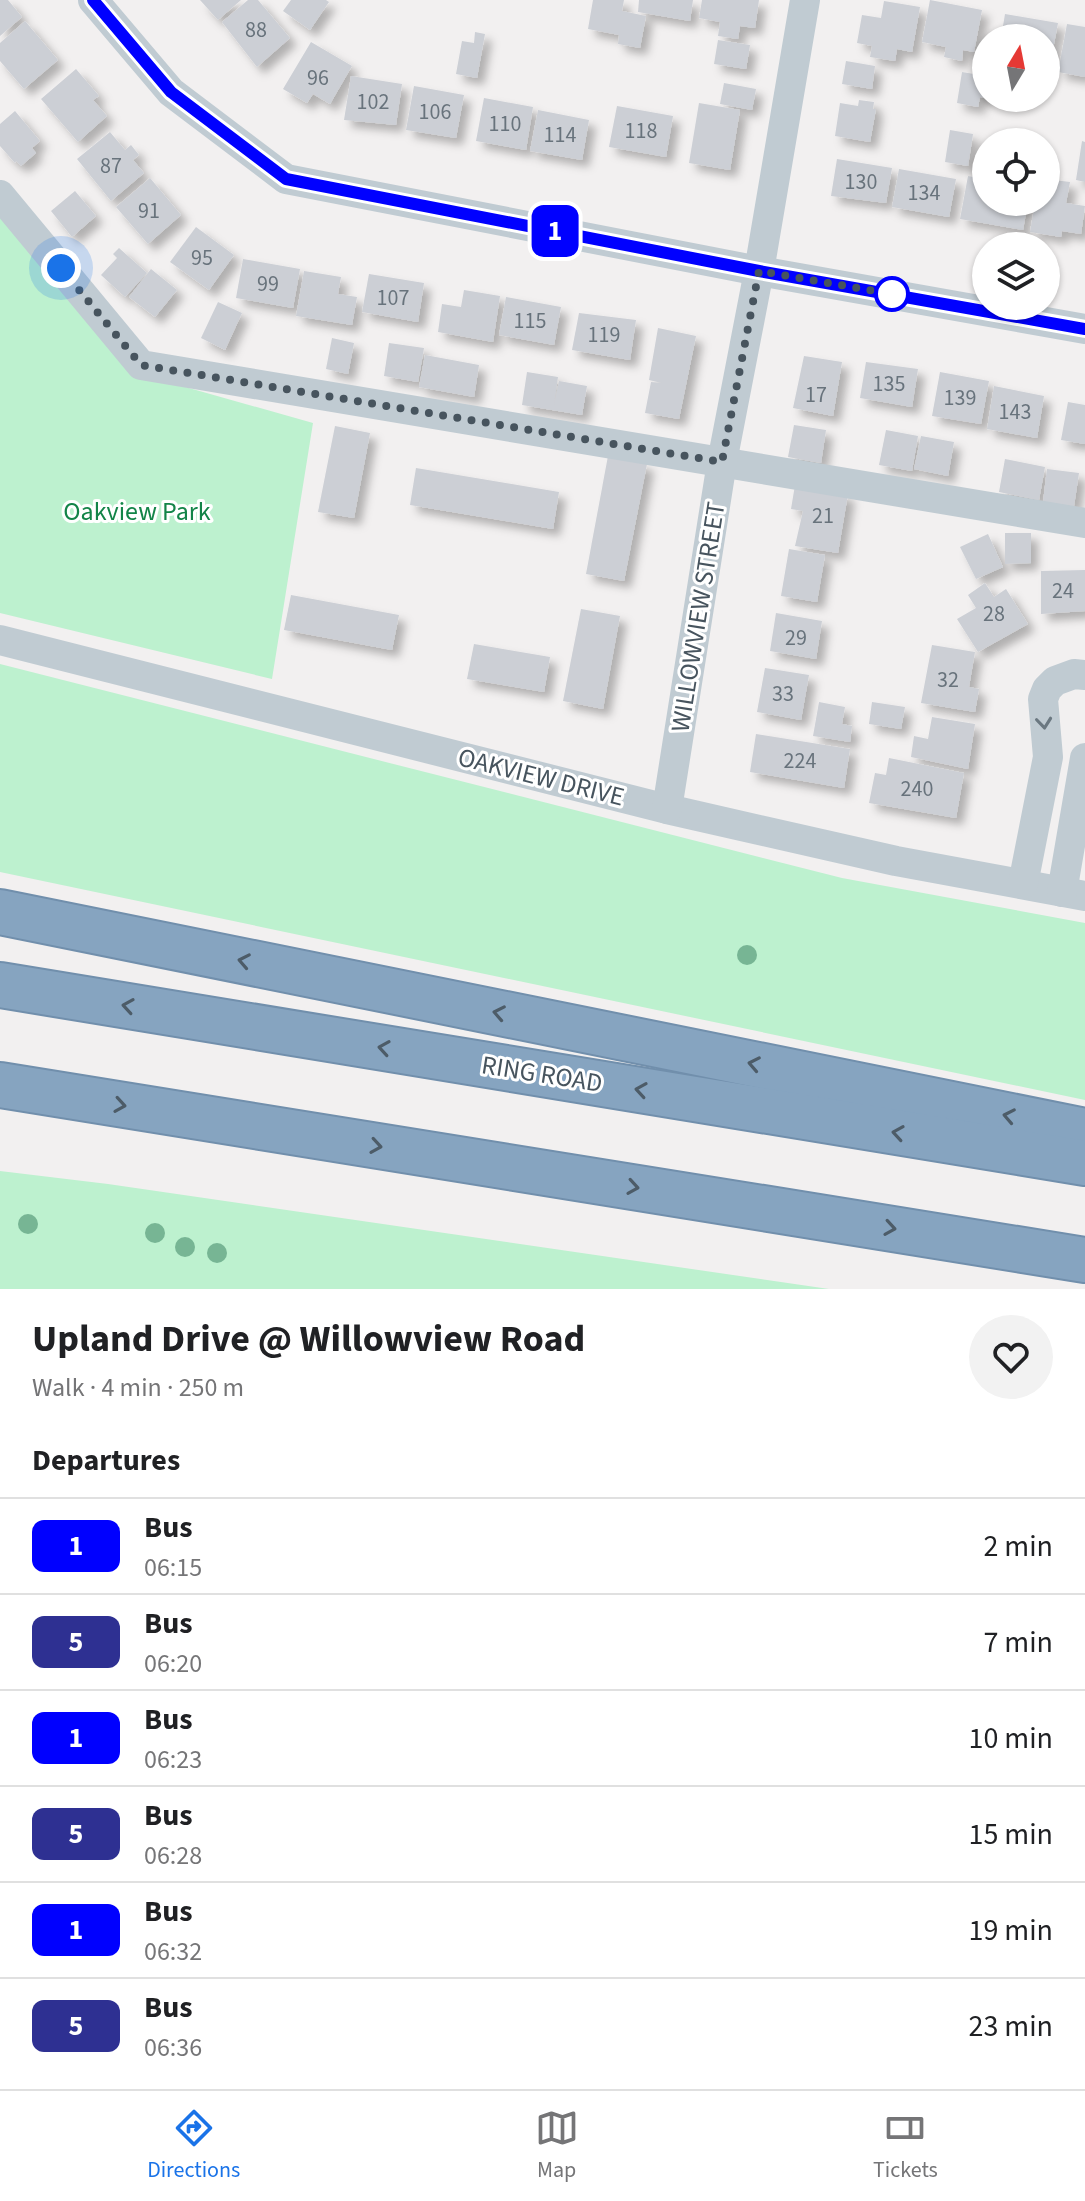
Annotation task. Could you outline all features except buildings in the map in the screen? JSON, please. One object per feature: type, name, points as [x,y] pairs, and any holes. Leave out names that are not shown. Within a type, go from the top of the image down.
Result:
[{"type":"highway","points":[[0,912],[1085,1131]]},
{"type":"highway","name":"RING ROAD","points":[[0,985],[1085,1163]]},
{"type":"highway","points":[[0,1085],[1085,1260]]},
{"type":"highway","points":[[0,1095],[43,1093]]},
{"type":"street","points":[[93,0],[171,92],[286,179],[759,271],[1085,329]]},
{"type":"street","name":"WILLOWVIEW STREET","points":[[667,809],[722,462],[759,271],[805,0]]},
{"type":"street","points":[[0,195],[141,365],[1085,523]]},
{"type":"street","name":"OAKVIEW DRIVE","points":[[0,640],[667,809],[896,861],[1073,894]]},
{"type":"street","points":[[1023,884],[1048,757],[1043,699],[1055,681],[1074,674],[1085,675]]},
{"type":"street","points":[[1073,894],[1085,758]]},
{"type":"green space","name":"Oakview Park","points":[[0,216],[143,375],[313,423],[272,679],[0,613]]},
{"type":"green space","points":[[0,664],[842,878],[1085,923],[1085,1100],[0,872]]},
{"type":"green space","points":[[0,1171],[108,1184],[829,1289],[0,1289]]},
{"type":"bus line","name":"1","points":[[93,0],[171,92],[286,179],[759,271],[1085,329]]},
{"type":"route","points":[[61,268],[141,365],[722,462],[759,271],[892,294]]}]
